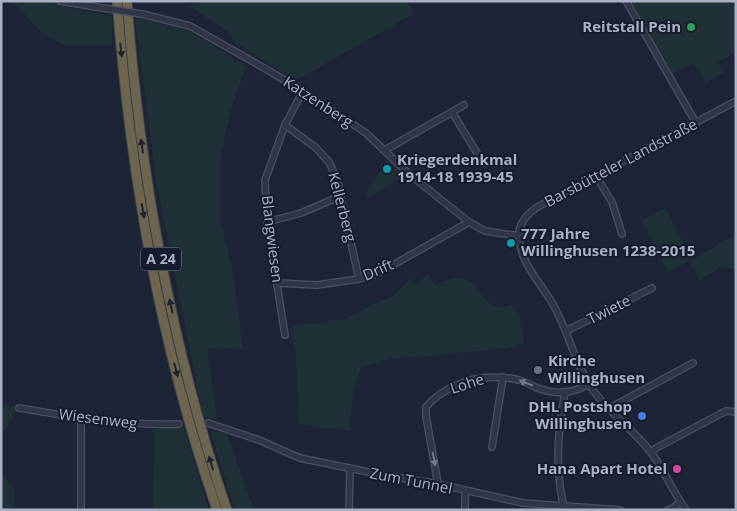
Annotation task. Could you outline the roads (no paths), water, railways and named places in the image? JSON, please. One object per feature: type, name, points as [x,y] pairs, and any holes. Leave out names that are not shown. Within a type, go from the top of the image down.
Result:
[{"type":"highway","name":"A 24","points":[[117,1],[132,140],[155,276],[172,355],[198,455],[216,510]]},
{"type":"highway","name":"A 24","points":[[127,1],[141,138],[149,195],[164,275],[181,353],[206,448],[226,510]]},
{"type":"street","name":"Katzenberg","points":[[60,1],[142,14],[190,26],[303,91],[366,133],[409,174],[469,222],[484,231],[519,236]]},
{"type":"street","points":[[626,1],[696,123]]},
{"type":"street","name":"Blangwiesen","points":[[285,335],[267,222],[265,180],[285,125],[303,91]]},
{"type":"street","name":"Barsbütteler Landstraße","points":[[519,236],[522,223],[528,213],[736,100]]},
{"type":"street","points":[[384,150],[464,105]]},
{"type":"street","points":[[452,112],[483,163]]},
{"type":"street","name":"Kellerberg","points":[[285,125],[314,147],[329,162],[341,196],[359,279]]},
{"type":"street","points":[[596,176],[612,202],[622,234]]},
{"type":"street","points":[[267,222],[301,213],[341,196]]},
{"type":"street","name":"Drift","points":[[278,282],[317,284],[359,279],[385,270],[469,222]]},
{"type":"street","points":[[519,236],[520,249],[526,263],[551,301],[589,384],[608,409],[651,452],[686,510]]},
{"type":"street","name":"Twiete","points":[[566,331],[652,288]]},
{"type":"street","points":[[608,409],[692,363]]},
{"type":"street","name":"Lohe","points":[[438,484],[426,407],[441,393],[461,383],[482,377],[503,377],[521,381],[542,390],[565,392],[579,390],[589,384]]},
{"type":"street","points":[[492,447],[503,377]]},
{"type":"street","points":[[564,508],[558,458],[565,392]]},
{"type":"street","name":"Wiesenweg","points":[[19,408],[81,419],[129,424],[178,424]]},
{"type":"street","points":[[651,452],[726,411],[736,412]]},
{"type":"street","points":[[81,419],[81,510]]},
{"type":"street","name":"Zum Tunnel","points":[[208,424],[258,440],[300,458],[350,469],[438,484],[522,503],[564,508],[620,510]]},
{"type":"street","points":[[349,510],[350,469]]},
{"type":"street","points":[[465,491],[465,510]]},
{"type":"street","points":[[672,509],[680,502]]},
{"type":"place","name":"Reitstall Pein","points":[[691,27]]},
{"type":"place","name":"Kriegerdenkmal 1914-18 1939-45","points":[[387,169]]},
{"type":"place","name":"777 Jahre Willinghusen 1238-2015","points":[[511,243]]},
{"type":"place","name":"Kirche Willinghusen","points":[[538,370]]},
{"type":"place","name":"DHL Postshop Willinghusen","points":[[642,416]]},
{"type":"place","name":"Hana Apart Hotel","points":[[677,469]]}]
